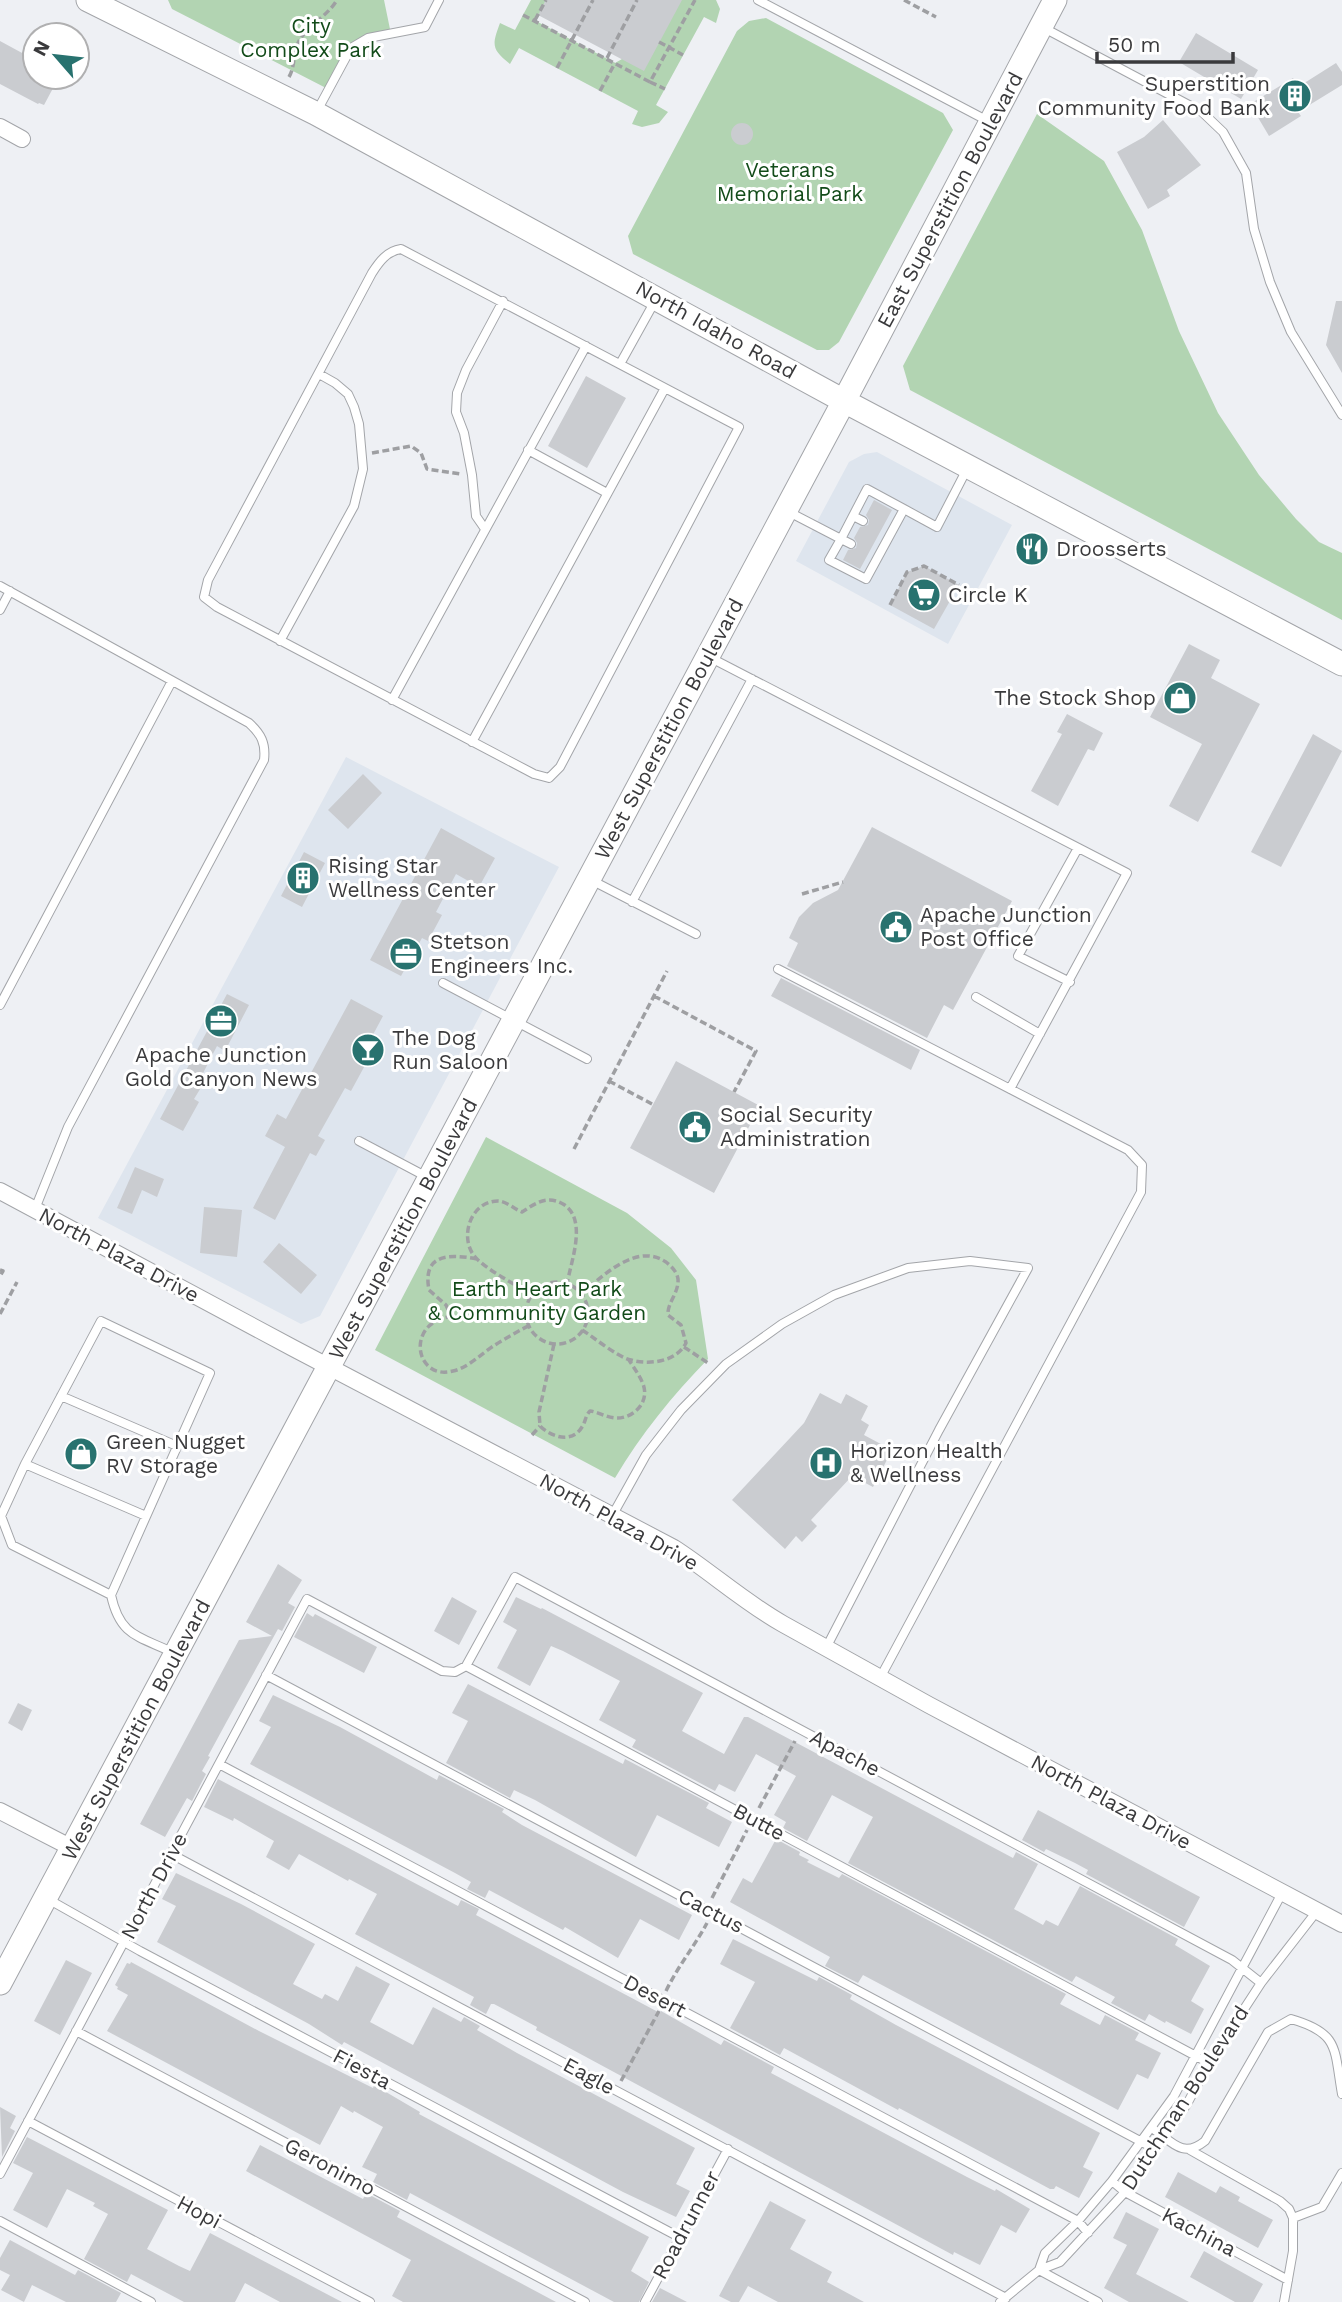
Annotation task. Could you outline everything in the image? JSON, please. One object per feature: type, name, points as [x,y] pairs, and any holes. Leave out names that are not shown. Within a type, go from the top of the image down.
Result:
[{"type":"main road","name":"North Idaho Road","points":[[88,0],[315,113],[844,401],[1342,664]]},
{"type":"main road","name":"East Superstition Boulevard","points":[[844,401],[1055,0]]},
{"type":"main road","name":"West Superstition Boulevard","points":[[0,1983],[844,401]]},
{"type":"street","points":[[0,127],[22,139]]},
{"type":"street","name":"North Plaza Drive","points":[[0,1191],[674,1548],[760,1611],[880,1678],[1342,1924]]},
{"type":"street","points":[[0,1811],[72,1848]]},
{"type":"lane","points":[[315,113],[351,48],[368,38],[425,27],[439,0]]},
{"type":"lane","points":[[758,0],[990,122]]},
{"type":"lane","points":[[1041,26],[1202,113],[1223,132],[1246,173],[1254,229],[1280,307],[1291,331],[1342,415]]},
{"type":"lane","points":[[393,250],[407,250],[586,346],[739,427],[559,767],[550,778],[534,774],[472,742],[217,607],[204,597],[208,580],[372,273],[380,260],[393,250]]},
{"type":"lane","points":[[620,364],[656,298]]},
{"type":"lane","points":[[485,529],[475,516],[472,475],[464,433],[456,412],[457,393],[466,370],[503,301]]},
{"type":"lane","points":[[393,700],[586,346]]},
{"type":"lane","points":[[280,641],[354,506],[361,478],[363,454],[354,407],[348,394],[318,374]]},
{"type":"lane","points":[[472,742],[665,388]]},
{"type":"lane","points":[[528,450],[607,494]]},
{"type":"lane","points":[[904,509],[866,579],[829,560],[867,489],[904,509],[937,527],[968,466]]},
{"type":"lane","points":[[785,510],[851,544]]},
{"type":"lane","points":[[853,516],[863,522]]},
{"type":"lane","points":[[880,531],[890,536]]},
{"type":"lane","points":[[869,554],[878,558]]},
{"type":"lane","points":[[0,586],[249,723],[263,740],[265,750],[264,760],[68,1127],[35,1209]]},
{"type":"lane","points":[[0,610],[10,592]]},
{"type":"lane","points":[[708,657],[1127,873],[1010,1089]]},
{"type":"lane","points":[[632,902],[752,679]]},
{"type":"lane","points":[[0,1005],[172,681]]},
{"type":"lane","points":[[1070,982],[1018,956],[1078,848]]},
{"type":"lane","points":[[589,879],[696,934]]},
{"type":"lane","points":[[778,969],[1129,1150],[1142,1165],[1141,1192],[880,1678]]},
{"type":"lane","points":[[443,983],[587,1059]]},
{"type":"lane","points":[[976,998],[1040,1034]]},
{"type":"lane","points":[[359,1141],[430,1179]]},
{"type":"lane","points":[[612,1516],[646,1455],[681,1410],[718,1372],[782,1324],[834,1295],[908,1268],[970,1261],[1028,1268],[939,1430],[826,1648]]},
{"type":"lane","points":[[111,1595],[12,1545],[1,1516],[25,1464],[101,1321],[210,1373],[111,1595],[115,1614],[126,1630],[176,1654]]},
{"type":"lane","points":[[61,1396],[177,1446]]},
{"type":"lane","points":[[25,1464],[146,1516]]},
{"type":"lane","name":"Apache","points":[[466,1666],[514,1577],[1232,1960],[1261,1983]]},
{"type":"lane","name":"Butte","points":[[307,1599],[442,1671],[455,1672],[466,1666],[1209,2063]]},
{"type":"lane","name":"North Drive","points":[[0,2174],[307,1599]]},
{"type":"lane","name":"Cactus","points":[[266,1675],[1155,2149]]},
{"type":"lane","name":"Desert","points":[[219,1764],[1078,2221],[1088,2233]]},
{"type":"lane","name":"Eagle","points":[[171,1854],[727,2149],[1003,2300]]},
{"type":"lane","name":"Dutchman Boulevard","points":[[1039,2270],[1045,2253],[1078,2221],[1112,2181],[1174,2096],[1282,1893]]},
{"type":"lane","name":"Fiesta","points":[[46,1898],[678,2237]]},
{"type":"lane","name":"Dutchman Boulevard","points":[[1003,2300],[1039,2270],[1060,2262],[1125,2192],[1187,2104],[1209,2063],[1261,1983],[1317,1911]]},
{"type":"lane","points":[[1190,2150],[1205,2141],[1268,2032],[1291,2019],[1315,2026],[1332,2043],[1342,2094]]},
{"type":"lane","name":"Geronimo","points":[[76,2031],[585,2302]]},
{"type":"lane","name":"Hopi","points":[[28,2122],[370,2302]]},
{"type":"lane","points":[[1152,2128],[1186,2150],[1280,2201],[1289,2209],[1293,2218],[1293,2251],[1284,2302]]},
{"type":"lane","name":"Roadrunner","points":[[645,2302],[727,2149]]},
{"type":"lane","points":[[1293,2218],[1322,2207],[1342,2173]]},
{"type":"lane","name":"Kachina","points":[[1112,2181],[1125,2192],[1288,2280]]},
{"type":"lane","points":[[0,2221],[151,2302]]},
{"type":"lane","points":[[1039,2270],[1098,2302]]},
{"type":"path","points":[[279,94],[292,71],[297,45],[337,0]]},
{"type":"path","points":[[535,20],[546,0]]},
{"type":"path","points":[[557,68],[593,0]]},
{"type":"path","points":[[607,58],[637,0]]},
{"type":"path","points":[[650,82],[695,0]]},
{"type":"path","points":[[904,0],[936,17]]},
{"type":"path","points":[[523,15],[664,89]]},
{"type":"path","points":[[659,42],[683,55]]},
{"type":"path","points":[[600,91],[615,63]]},
{"type":"path","points":[[376,452],[411,446],[421,453],[427,469],[472,475]]},
{"type":"path","points":[[890,605],[907,572],[924,566],[959,585]]},
{"type":"path","points":[[802,894],[842,882]]},
{"type":"path","points":[[574,1149],[667,971]]},
{"type":"path","points":[[653,996],[756,1051],[734,1092]]},
{"type":"path","points":[[609,1081],[652,1104]]},
{"type":"path","points":[[532,1295],[477,1259],[470,1249],[467,1238],[472,1216],[488,1203],[498,1201],[522,1212],[540,1201],[556,1201],[566,1206],[576,1221],[577,1232],[567,1284]]},
{"type":"path","points":[[477,1259],[447,1256],[431,1265],[427,1273],[429,1290],[446,1305],[450,1314],[433,1322],[425,1329],[420,1339],[419,1347],[428,1366],[437,1372],[457,1371],[528,1325]]},
{"type":"path","points":[[581,1294],[626,1261],[653,1256],[674,1269],[678,1279],[677,1290],[667,1311],[685,1333],[684,1347],[682,1351],[663,1361],[629,1360]]},
{"type":"path","points":[[0,1270],[3,1271],[0,1276]]},
{"type":"path","points":[[0,1314],[17,1282]]},
{"type":"path","points":[[567,1284],[581,1294],[587,1308],[587,1317],[583,1331],[569,1342],[554,1344],[539,1338],[528,1325],[526,1310],[532,1295],[544,1285],[567,1284]]},
{"type":"path","points":[[540,1426],[551,1435],[568,1437],[582,1428],[590,1411],[615,1418],[627,1417],[642,1405],[644,1386],[629,1360],[583,1331]]},
{"type":"path","points":[[532,1436],[540,1426],[539,1412],[554,1344]]},
{"type":"path","points":[[684,1347],[700,1356],[718,1372]]},
{"type":"shaded area","points":[[877,452],[1012,525],[948,644],[796,561],[849,462],[864,454]]},
{"type":"shaded area","points":[[346,757],[559,867],[320,1316],[301,1324],[98,1218]]},
{"type":"green space","name":"City Complex Park","points":[[168,0],[384,0],[391,34],[351,48],[328,89],[172,9]]},
{"type":"green space","points":[[531,0],[546,0],[536,21],[615,63],[680,0],[716,0],[720,9],[716,23],[704,17],[656,105],[668,112],[659,123],[642,127],[632,124],[638,111],[519,48],[510,64],[499,54],[495,42],[500,23],[515,30]]},
{"type":"green space","name":"Veterans Memorial Park","points":[[766,18],[943,113],[953,130],[839,342],[829,350],[817,350],[633,254],[628,236],[737,31],[749,21]]},
{"type":"green space","points":[[1037,114],[1104,161],[1142,230],[1179,331],[1218,413],[1259,475],[1296,519],[1319,542],[1342,553],[1342,620],[910,390],[903,366]]},
{"type":"green space","name":"Earth Heart Park & Community Garden","points":[[486,1137],[627,1213],[671,1248],[696,1280],[708,1359],[658,1416],[615,1478],[375,1350]]},
{"type":"building","points":[[546,0],[682,0],[644,71],[538,15]]},
{"type":"building","points":[[1196,33],[1258,70],[1241,99],[1179,62]]},
{"type":"building","points":[[0,41],[21,52],[21,91],[52,91],[44,105],[0,84]]},
{"type":"building","name":"Superstition Community Food Bank","points":[[1336,63],[1342,72],[1342,85],[1298,112],[1301,116],[1269,136],[1250,104],[1293,78],[1298,87]]},
{"type":"building","points":[[1163,120],[1201,165],[1167,190],[1170,196],[1148,209],[1117,152],[1144,137]]},
{"type":"building","points":[[742,123],[752,130],[753,134],[746,144],[742,145],[732,138],[731,134],[738,124]]},
{"type":"building","points":[[1336,301],[1342,301],[1342,373],[1326,345]]},
{"type":"building","points":[[586,376],[626,398],[587,468],[548,446]]},
{"type":"building","points":[[874,500],[892,510],[860,569],[843,560],[848,550],[856,548],[854,538],[860,527],[868,525],[866,515]]},
{"type":"building","name":"Circle K","points":[[924,566],[959,585],[934,629],[890,605],[907,572]]},
{"type":"building","points":[[1189,644],[1220,660],[1211,678],[1260,704],[1198,822],[1169,806],[1202,744],[1150,717]]},
{"type":"building","points":[[1067,714],[1103,733],[1094,751],[1088,749],[1058,806],[1031,791],[1062,734],[1057,732]]},
{"type":"building","points":[[1313,734],[1342,751],[1281,867],[1251,852]]},
{"type":"building","points":[[363,774],[382,793],[348,829],[328,810]]},
{"type":"building","name":"Apache Junction Post Office","points":[[872,827],[1012,901],[953,1010],[944,1005],[927,1038],[787,966],[798,943],[789,938],[799,917],[813,903],[838,890]]},
{"type":"building","points":[[441,828],[495,858],[479,887],[456,874],[436,912],[442,915],[428,941],[422,938],[401,976],[370,960]]},
{"type":"building","name":"Rising Star Wellness Center","points":[[304,852],[325,863],[302,907],[281,896]]},
{"type":"building","points":[[781,978],[920,1050],[911,1070],[771,996]]},
{"type":"building","points":[[227,994],[249,1005],[225,1051],[217,1046],[200,1079],[205,1081],[194,1099],[199,1102],[183,1131],[160,1119]]},
{"type":"building","points":[[351,999],[383,1016],[368,1044],[375,1047],[351,1091],[345,1088],[318,1136],[325,1140],[316,1156],[310,1153],[275,1220],[253,1208],[285,1147],[265,1136],[277,1114],[286,1119]]},
{"type":"building","name":"Social Security Administration","points":[[676,1061],[760,1106],[714,1193],[630,1148]]},
{"type":"building","points":[[135,1167],[164,1179],[157,1197],[142,1190],[132,1214],[117,1208]]},
{"type":"building","points":[[204,1207],[242,1210],[237,1257],[200,1253]]},
{"type":"building","points":[[279,1243],[317,1275],[301,1294],[263,1262]]},
{"type":"building","name":"Horizon Health & Wellness","points":[[820,1393],[841,1404],[846,1394],[868,1406],[861,1420],[869,1425],[864,1435],[892,1450],[873,1487],[852,1476],[811,1520],[817,1526],[802,1542],[796,1536],[785,1549],[732,1500],[804,1423]]},
{"type":"building","points":[[278,1564],[302,1580],[288,1603],[295,1607],[282,1631],[278,1629],[208,1756],[210,1757],[202,1771],[206,1774],[192,1801],[187,1798],[165,1837],[140,1824],[239,1640],[272,1636],[246,1622]]},
{"type":"building","points":[[452,1597],[477,1611],[459,1645],[434,1631]]},
{"type":"building","points":[[516,1597],[703,1693],[682,1731],[724,1754],[744,1717],[748,1717],[1013,1858],[1016,1852],[1038,1864],[1014,1909],[1043,1925],[1046,1920],[1058,1926],[1080,1886],[1178,1939],[1175,1945],[1210,1966],[1191,2001],[1204,2009],[1191,2034],[1149,2014],[1145,2021],[1111,2003],[1115,1997],[1076,1976],[1072,1982],[848,1863],[873,1817],[832,1795],[807,1841],[783,1828],[786,1822],[774,1815],[796,1776],[756,1754],[735,1792],[719,1784],[715,1791],[632,1747],[636,1740],[599,1720],[620,1681],[551,1646],[530,1686],[497,1668],[517,1630],[503,1622]]},
{"type":"building","points":[[307,1613],[313,1617],[315,1614],[377,1647],[364,1673],[294,1637]]},
{"type":"building","points":[[468,1684],[623,1764],[625,1759],[709,1803],[706,1808],[732,1822],[719,1847],[657,1815],[636,1857],[535,1800],[514,1790],[510,1798],[446,1763],[468,1721],[452,1713]]},
{"type":"building","points":[[273,1695],[340,1727],[437,1780],[439,1775],[504,1809],[502,1812],[522,1825],[692,1915],[679,1940],[640,1919],[618,1958],[565,1927],[563,1930],[489,1890],[485,1898],[467,1889],[471,1882],[250,1764],[271,1727],[259,1721]]},
{"type":"building","points":[[18,1703],[32,1710],[22,1731],[8,1723]]},
{"type":"building","points":[[218,1779],[458,1906],[461,1900],[479,1909],[476,1915],[721,2045],[724,2040],[774,2067],[771,2073],[1030,2209],[1016,2233],[1001,2225],[980,2265],[954,2252],[953,2255],[536,2030],[537,2027],[494,2004],[491,2004],[486,2014],[470,2005],[474,1997],[355,1934],[377,1894],[299,1854],[289,1870],[266,1857],[274,1841],[234,1818],[233,1821],[204,1807]]},
{"type":"building","points":[[1038,1810],[1200,1897],[1184,1927],[1086,1874],[1088,1870],[1075,1863],[1046,1849],[1044,1852],[1022,1840]]},
{"type":"building","points":[[776,1839],[800,1852],[799,1855],[809,1860],[807,1862],[839,1878],[842,1874],[1066,1994],[1060,2004],[1100,2025],[1105,2015],[1139,2033],[1135,2040],[1161,2053],[1148,2079],[1137,2074],[1118,2110],[863,1975],[858,1983],[825,1966],[830,1957],[730,1902],[743,1878],[752,1883]]},
{"type":"building","points":[[176,1873],[315,1944],[293,1984],[322,1999],[325,1994],[338,2001],[356,1966],[390,1984],[370,2022],[413,2045],[433,2007],[461,2022],[464,2017],[480,2026],[477,2030],[517,2053],[695,2148],[676,2184],[690,2191],[676,2217],[623,2192],[344,2042],[342,2045],[309,2024],[157,1942],[176,1906],[162,1899]]},
{"type":"building","points":[[733,1939],[817,1981],[819,1977],[852,1995],[850,1999],[896,2025],[1100,2133],[1083,2167],[1093,2172],[1079,2198],[1056,2186],[1050,2189],[784,2048],[780,2055],[730,2028],[755,1982],[720,1964]]},
{"type":"building","points":[[66,1960],[92,1973],[60,2035],[34,2021]]},
{"type":"building","points":[[131,1962],[259,2031],[373,2088],[374,2085],[420,2112],[419,2114],[649,2237],[631,2271],[649,2282],[639,2302],[614,2302],[410,2193],[407,2200],[373,2182],[377,2174],[362,2167],[383,2127],[354,2111],[353,2113],[341,2106],[320,2145],[107,2031],[128,1995],[115,1985],[127,1963]]},
{"type":"building","points":[[0,2107],[16,2116],[10,2128],[15,2131],[2,2157]]},
{"type":"building","points":[[27,2137],[168,2210],[147,2249],[179,2266],[190,2271],[210,2233],[342,2302],[280,2302],[245,2283],[235,2302],[184,2302],[131,2274],[127,2282],[84,2259],[108,2214],[93,2206],[95,2203],[67,2189],[47,2228],[13,2210],[33,2173],[13,2163]]},
{"type":"building","points":[[260,2145],[363,2199],[366,2193],[400,2211],[397,2217],[556,2302],[403,2302],[392,2296],[411,2260],[246,2171]]},
{"type":"building","points":[[1178,2172],[1216,2193],[1220,2186],[1240,2197],[1238,2201],[1273,2220],[1258,2248],[1165,2197]]},
{"type":"building","points":[[770,2201],[806,2220],[790,2249],[832,2272],[827,2282],[864,2302],[778,2302],[748,2286],[739,2302],[731,2302],[719,2296]]},
{"type":"building","points":[[1126,2212],[1159,2229],[1136,2274],[1189,2302],[1129,2302],[1104,2288],[1127,2245],[1113,2238]]},
{"type":"building","points":[[10,2240],[75,2275],[78,2270],[121,2293],[116,2302],[66,2302],[32,2285],[24,2302],[1,2290],[10,2275],[0,2270],[0,2258]]},
{"type":"building","points":[[1204,2251],[1263,2284],[1253,2302],[1235,2302],[1190,2277]]},
{"type":"building","points":[[660,2288],[687,2302],[652,2302]]},
{"type":"place","name":"Superstition Community Food Bank","points":[[1295,96]]},
{"type":"place","name":"Droosserts","points":[[1032,549]]},
{"type":"place","name":"Circle K","points":[[924,595]]},
{"type":"place","name":"The Stock Shop","points":[[1180,698]]},
{"type":"place","name":"Rising Star Wellness Center","points":[[303,878]]},
{"type":"place","name":"Apache Junction Post Office","points":[[896,927]]},
{"type":"place","name":"Stetson Engineers Inc.","points":[[406,954]]},
{"type":"place","name":"Apache Junction Gold Canyon News","points":[[221,1021]]},
{"type":"place","name":"The Dog Run Saloon","points":[[368,1050]]},
{"type":"place","name":"Social Security Administration","points":[[695,1127]]},
{"type":"place","name":"Green Nugget RV Storage","points":[[81,1454]]},
{"type":"place","name":"Horizon Health & Wellness","points":[[826,1463]]}]
